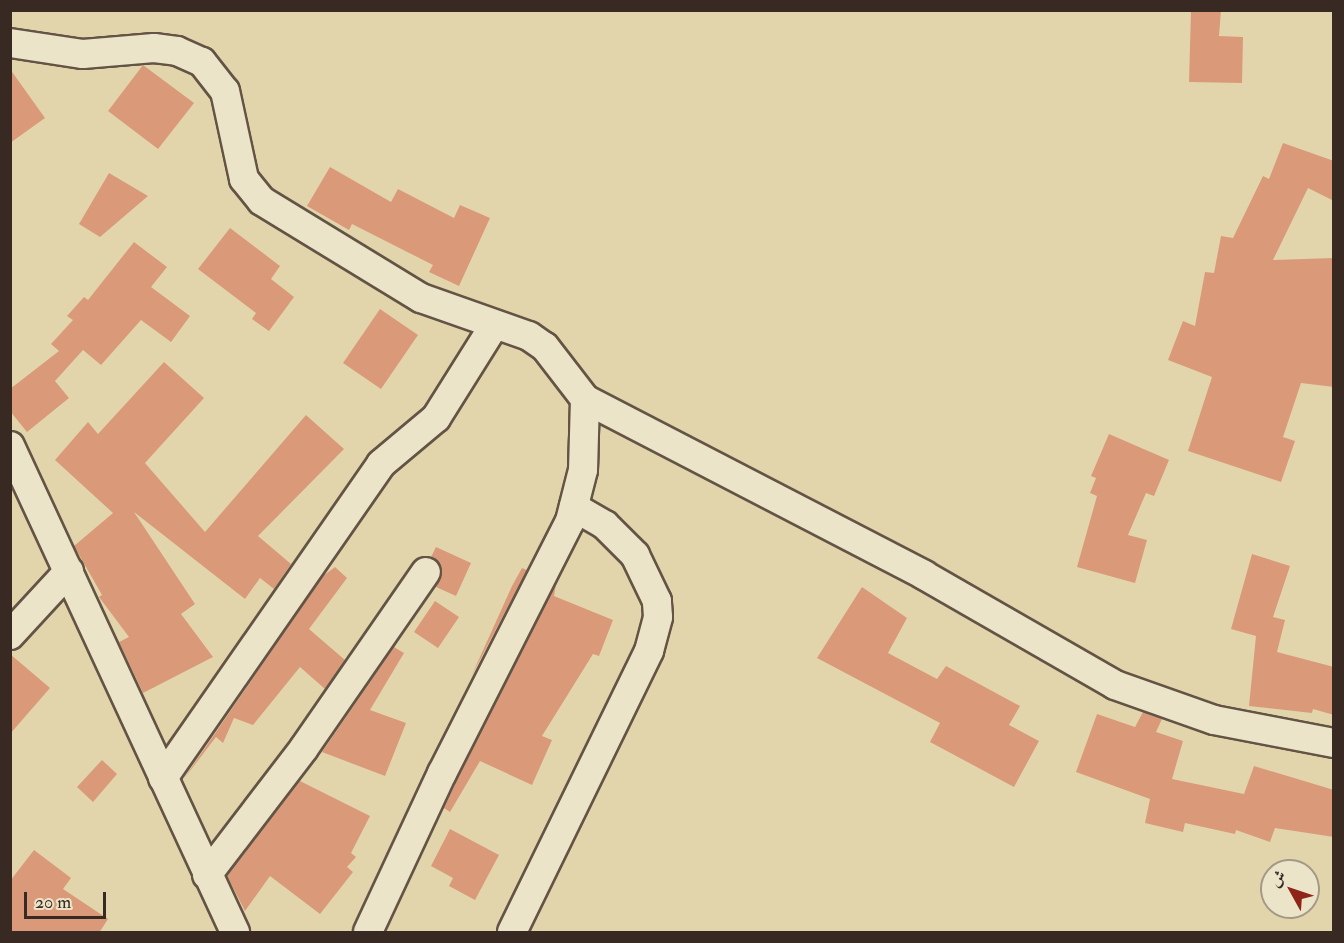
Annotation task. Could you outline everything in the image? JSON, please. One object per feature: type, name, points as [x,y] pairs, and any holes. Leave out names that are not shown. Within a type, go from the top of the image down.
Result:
[{"type":"street","points":[[10,43],[83,54],[154,48],[177,51],[202,62],[225,91],[244,179],[262,201],[421,298],[493,327],[529,336],[545,347],[585,399],[924,575],[1115,685],[1214,720],[1334,743]]},
{"type":"street","points":[[163,778],[381,464],[436,418],[493,327]]},
{"type":"street","points":[[368,933],[574,507],[585,444],[585,399]]},
{"type":"street","points":[[10,446],[235,933]]},
{"type":"street","points":[[512,933],[649,651],[658,617],[657,601],[635,555],[605,525],[574,507]]},
{"type":"street","points":[[10,635],[69,571]]},
{"type":"street","points":[[207,875],[304,748],[426,572]]},
{"type":"building","points":[[1191,10],[1221,10],[1219,36],[1243,37],[1242,83],[1189,82]]},
{"type":"building","points":[[143,65],[194,103],[158,149],[108,111]]},
{"type":"building","points":[[10,69],[45,118],[10,143]]},
{"type":"building","points":[[1283,143],[1334,161],[1334,201],[1308,188],[1273,260],[1334,258],[1334,387],[1301,383],[1283,437],[1295,441],[1281,482],[1188,451],[1212,377],[1168,360],[1183,321],[1195,326],[1205,272],[1214,273],[1221,236],[1233,238],[1263,176],[1269,179]]},
{"type":"building","points":[[330,167],[391,202],[398,189],[454,218],[460,205],[490,218],[459,286],[429,272],[433,265],[352,224],[349,230],[307,206]]},
{"type":"building","points":[[109,173],[148,196],[100,237],[79,224]]},
{"type":"building","points":[[230,228],[280,266],[271,279],[294,297],[269,331],[252,319],[256,313],[198,269]]},
{"type":"building","points":[[134,242],[167,267],[151,287],[190,316],[171,342],[141,320],[101,365],[83,350],[55,381],[69,398],[27,432],[10,411],[10,389],[59,351],[51,344],[73,320],[67,316],[84,297],[88,300]]},
{"type":"building","points":[[380,309],[418,335],[381,389],[343,363]]},
{"type":"building","points":[[164,362],[204,398],[145,463],[205,532],[306,415],[344,449],[258,536],[291,564],[274,589],[260,578],[245,599],[134,512],[195,604],[181,614],[213,657],[143,693],[119,642],[129,637],[99,597],[102,595],[74,546],[113,513],[55,460],[88,422],[98,434]]},
{"type":"building","points":[[1109,434],[1169,460],[1154,496],[1146,493],[1128,535],[1147,540],[1135,583],[1077,567],[1097,496],[1090,493],[1096,478],[1091,476]]},
{"type":"building","points":[[436,547],[471,563],[456,596],[436,587],[442,573],[431,557]]},
{"type":"building","points":[[1252,554],[1290,566],[1273,617],[1285,620],[1277,652],[1334,667],[1334,715],[1313,709],[1312,713],[1249,706],[1256,636],[1231,629]]},
{"type":"building","points":[[335,567],[347,578],[309,629],[345,660],[325,689],[300,667],[253,725],[234,718],[223,743],[216,737],[183,780],[323,576]]},
{"type":"building","points":[[522,568],[527,570],[471,677],[512,586]]},
{"type":"building","points":[[556,584],[554,596],[613,620],[599,656],[593,654],[542,736],[552,740],[532,785],[480,761],[450,812],[444,808],[457,780]]},
{"type":"building","points":[[862,587],[907,618],[888,653],[937,679],[946,666],[1020,706],[1009,725],[1039,741],[1014,787],[930,742],[940,723],[817,658]]},
{"type":"building","points":[[435,601],[459,617],[438,648],[414,632]]},
{"type":"building","points":[[394,647],[404,653],[370,710],[406,723],[385,776],[322,752]]},
{"type":"building","points":[[10,654],[50,688],[10,734]]},
{"type":"building","points":[[1143,712],[1162,719],[1156,732],[1183,741],[1172,779],[1244,794],[1254,766],[1334,790],[1334,837],[1275,828],[1270,842],[1236,830],[1235,834],[1185,823],[1183,832],[1145,823],[1150,799],[1076,772],[1097,714],[1135,727]]},
{"type":"building","points":[[102,760],[117,774],[93,802],[77,787]]},
{"type":"building","points":[[300,781],[370,816],[351,853],[356,857],[347,867],[353,872],[320,914],[270,876],[245,911],[227,876]]},
{"type":"building","points":[[450,829],[499,855],[475,900],[449,886],[453,878],[431,866]]},
{"type":"building","points":[[34,850],[71,878],[63,889],[108,919],[99,933],[10,933],[10,881]]}]
